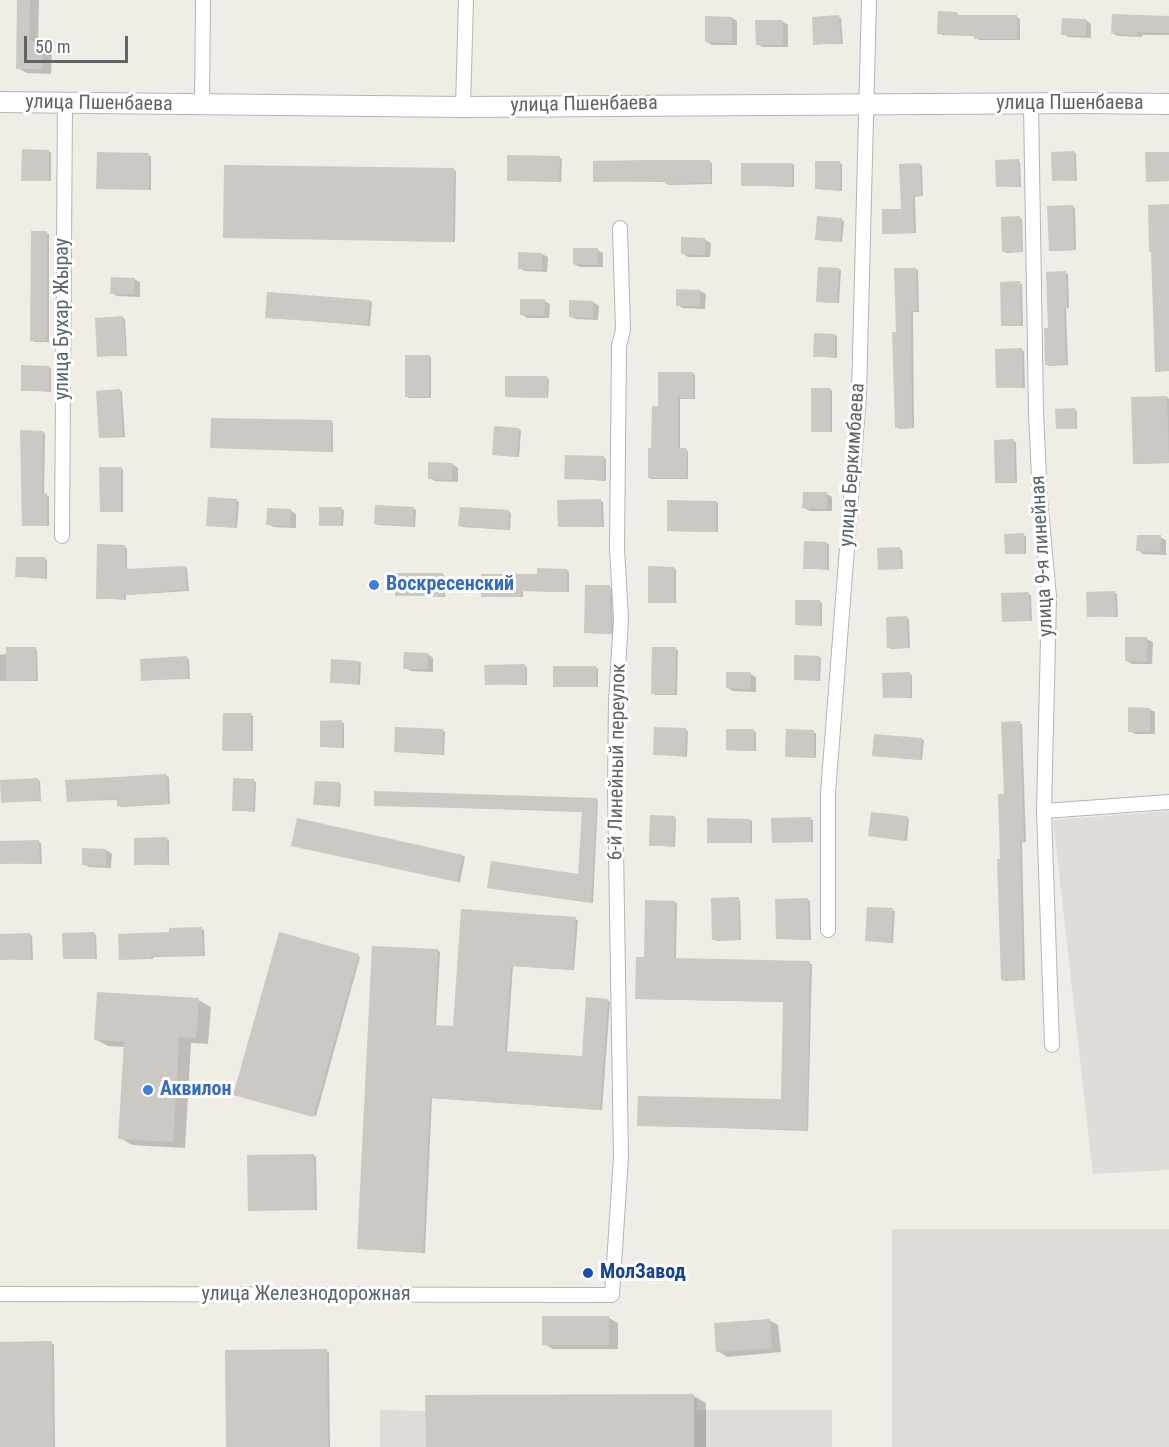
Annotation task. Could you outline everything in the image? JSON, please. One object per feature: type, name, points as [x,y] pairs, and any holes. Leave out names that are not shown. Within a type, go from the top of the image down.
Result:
[{"type":"street","points":[[202,105],[203,0]]},
{"type":"street","points":[[463,107],[466,0]]},
{"type":"street","name":"улица Беркимбаева","points":[[828,930],[828,793],[859,394],[869,0]]},
{"type":"street","name":"улица Пшенбаева","points":[[0,102],[463,107],[1169,104]]},
{"type":"street","name":"улица Бухар Жырау","points":[[62,536],[65,102]]},
{"type":"street","name":"улица 9-я линейная","points":[[1031,104],[1036,413],[1040,499],[1049,597],[1044,811],[1052,1045]]},
{"type":"street","name":"6-й Линейный переулок","points":[[612,1296],[621,1156],[615,789],[616,702],[621,618],[617,549],[619,346],[622,330],[620,228]]},
{"type":"street","points":[[1044,811],[1169,802]]},
{"type":"street","name":"улица Железнодорожная","points":[[0,1293],[612,1296]]},
{"type":"shaded area","points":[[1169,811],[1169,1170],[1093,1174],[1053,820]]},
{"type":"shaded area","points":[[892,1229],[1169,1229],[1169,1447],[892,1447]]},
{"type":"shaded area","points":[[522,1398],[697,1399],[697,1410],[832,1410],[832,1447],[380,1447],[380,1410],[521,1413]]},
{"type":"building","points":[[17,0],[30,0],[29,41],[43,41],[43,69],[16,69]]},
{"type":"building","points":[[938,11],[957,12],[956,15],[1017,15],[1017,39],[974,39],[974,35],[937,34]]},
{"type":"building","points":[[1112,14],[1169,16],[1169,33],[1137,32],[1137,35],[1111,33]]},
{"type":"building","points":[[839,15],[841,43],[813,45],[812,17]]},
{"type":"building","points":[[705,16],[732,17],[732,43],[705,42]]},
{"type":"building","points":[[1062,18],[1086,19],[1086,36],[1061,35]]},
{"type":"building","points":[[755,20],[783,20],[783,45],[756,45]]},
{"type":"building","points":[[22,149],[49,150],[49,181],[21,181]]},
{"type":"building","points":[[1074,151],[1075,180],[1052,181],[1051,152]]},
{"type":"building","points":[[97,152],[149,153],[149,190],[96,189]]},
{"type":"building","points":[[1145,152],[1169,152],[1169,181],[1146,182]]},
{"type":"building","points":[[507,155],[560,156],[559,182],[507,181]]},
{"type":"building","points":[[1019,159],[1019,186],[996,187],[995,160]]},
{"type":"building","points":[[710,160],[710,183],[593,182],[593,161]]},
{"type":"building","points":[[815,161],[840,161],[840,190],[815,189]]},
{"type":"building","points":[[741,163],[792,163],[792,186],[741,186]]},
{"type":"building","points":[[920,163],[921,196],[913,196],[914,233],[882,234],[882,209],[901,209],[899,164]]},
{"type":"building","points":[[224,165],[454,168],[453,242],[223,238]]},
{"type":"building","points":[[1169,204],[1169,371],[1155,372],[1148,205]]},
{"type":"building","points":[[1073,205],[1074,250],[1049,251],[1047,206]]},
{"type":"building","points":[[817,216],[842,218],[840,242],[815,240]]},
{"type":"building","points":[[1020,216],[1022,252],[1002,252],[1001,217]]},
{"type":"building","points":[[31,231],[47,231],[47,341],[30,341]]},
{"type":"building","points":[[681,237],[705,238],[705,255],[681,254]]},
{"type":"building","points":[[573,248],[598,248],[597,265],[573,264]]},
{"type":"building","points":[[518,252],[542,253],[542,270],[518,269]]},
{"type":"building","points":[[818,267],[839,268],[837,303],[816,302]]},
{"type":"building","points":[[894,268],[916,268],[917,311],[911,311],[912,428],[895,428],[892,332],[896,332]]},
{"type":"building","points":[[1066,271],[1067,308],[1064,308],[1066,365],[1045,365],[1044,328],[1048,328],[1046,272]]},
{"type":"building","points":[[111,277],[135,278],[134,294],[110,294]]},
{"type":"building","points":[[1020,281],[1021,325],[1001,326],[1000,282]]},
{"type":"building","points":[[676,289],[700,290],[700,306],[676,306]]},
{"type":"building","points":[[267,292],[370,300],[368,325],[265,318]]},
{"type":"building","points":[[520,299],[545,299],[544,316],[520,315]]},
{"type":"building","points":[[569,300],[593,301],[593,318],[569,317]]},
{"type":"building","points":[[123,316],[126,355],[97,357],[95,318]]},
{"type":"building","points":[[814,333],[835,334],[835,357],[813,357]]},
{"type":"building","points":[[1022,348],[1023,387],[996,388],[995,349]]},
{"type":"building","points":[[405,355],[429,355],[429,397],[405,397]]},
{"type":"building","points":[[21,365],[49,366],[49,391],[21,391]]},
{"type":"building","points":[[658,372],[693,372],[693,398],[678,398],[678,448],[687,448],[686,478],[648,478],[652,406],[658,406]]},
{"type":"building","points":[[505,376],[547,376],[547,398],[505,397]]},
{"type":"building","points":[[811,388],[830,388],[830,432],[811,432]]},
{"type":"building","points":[[120,389],[123,436],[99,438],[96,391]]},
{"type":"building","points":[[1167,396],[1169,463],[1133,464],[1131,397]]},
{"type":"building","points":[[1075,408],[1076,429],[1056,429],[1055,409]]},
{"type":"building","points":[[211,418],[332,420],[331,452],[210,448]]},
{"type":"building","points":[[494,426],[519,428],[517,457],[492,455]]},
{"type":"building","points":[[20,430],[43,431],[42,493],[47,493],[47,526],[22,526]]},
{"type":"building","points":[[1014,439],[1015,482],[995,483],[994,440]]},
{"type":"building","points":[[565,455],[604,456],[604,480],[564,479]]},
{"type":"building","points":[[428,462],[453,463],[452,480],[428,479]]},
{"type":"building","points":[[99,467],[121,467],[121,512],[100,512]]},
{"type":"building","points":[[803,492],[827,492],[827,509],[802,508]]},
{"type":"building","points":[[208,497],[237,499],[235,528],[206,526]]},
{"type":"building","points":[[601,499],[602,526],[558,527],[557,500]]},
{"type":"building","points":[[667,500],[716,501],[716,532],[667,531]]},
{"type":"building","points":[[375,505],[414,507],[413,526],[374,524]]},
{"type":"building","points":[[319,507],[342,507],[341,526],[319,526]]},
{"type":"building","points":[[460,507],[509,510],[508,529],[458,526]]},
{"type":"building","points":[[267,508],[291,509],[290,526],[266,525]]},
{"type":"building","points":[[1024,533],[1024,554],[1005,554],[1004,534]]},
{"type":"building","points":[[1137,535],[1161,535],[1160,552],[1136,551]]},
{"type":"building","points":[[804,541],[827,542],[827,569],[803,569]]},
{"type":"building","points":[[97,544],[125,545],[125,569],[185,566],[187,590],[124,595],[124,599],[96,599]]},
{"type":"building","points":[[900,547],[901,569],[878,570],[877,548]]},
{"type":"building","points":[[16,557],[45,557],[45,578],[15,577]]},
{"type":"building","points":[[648,566],[674,567],[674,603],[648,603]]},
{"type":"building","points":[[537,568],[567,569],[567,592],[521,591],[521,597],[481,597],[481,574],[537,574]]},
{"type":"building","points":[[395,573],[443,573],[443,596],[395,596]]},
{"type":"building","points":[[585,585],[610,585],[611,634],[584,633]]},
{"type":"building","points":[[1115,591],[1116,616],[1087,617],[1086,592]]},
{"type":"building","points":[[1029,592],[1030,621],[1002,622],[1001,593]]},
{"type":"building","points":[[795,600],[820,600],[820,626],[795,625]]},
{"type":"building","points":[[907,616],[908,648],[887,648],[886,617]]},
{"type":"building","points":[[1125,637],[1147,637],[1147,662],[1125,661]]},
{"type":"building","points":[[6,647],[36,647],[36,680],[6,681]]},
{"type":"building","points":[[652,647],[676,647],[675,694],[651,694]]},
{"type":"building","points":[[404,652],[428,653],[428,669],[403,669]]},
{"type":"building","points":[[794,655],[819,656],[819,681],[794,680]]},
{"type":"building","points":[[187,656],[188,678],[141,681],[140,659]]},
{"type":"building","points":[[331,659],[359,661],[358,684],[330,683]]},
{"type":"building","points":[[525,664],[525,684],[485,685],[484,665]]},
{"type":"building","points":[[553,666],[596,666],[596,687],[553,687]]},
{"type":"building","points":[[726,672],[751,672],[750,689],[726,688]]},
{"type":"building","points":[[910,672],[911,697],[883,698],[882,673]]},
{"type":"building","points":[[1128,707],[1150,708],[1150,732],[1128,732]]},
{"type":"building","points":[[223,713],[251,713],[251,751],[222,751]]},
{"type":"building","points":[[342,720],[342,747],[320,747],[320,721]]},
{"type":"building","points":[[1020,721],[1024,841],[1020,841],[1023,980],[1001,980],[997,859],[1000,859],[998,794],[1004,794],[1001,722]]},
{"type":"building","points":[[395,727],[443,729],[442,754],[394,752]]},
{"type":"building","points":[[654,727],[686,728],[685,756],[653,755]]},
{"type":"building","points":[[726,729],[754,729],[754,751],[726,750]]},
{"type":"building","points":[[786,729],[814,730],[814,758],[785,757]]},
{"type":"building","points":[[874,734],[922,738],[920,760],[872,756]]},
{"type":"building","points":[[167,774],[168,804],[117,806],[117,799],[67,802],[65,780]]},
{"type":"building","points":[[38,778],[40,800],[1,803],[0,780]]},
{"type":"building","points":[[233,778],[254,779],[253,811],[232,811]]},
{"type":"building","points":[[315,781],[340,782],[338,806],[313,805]]},
{"type":"building","points":[[374,791],[597,798],[591,903],[487,888],[491,861],[578,874],[582,811],[374,806]]},
{"type":"building","points":[[871,812],[908,816],[904,841],[868,836]]},
{"type":"building","points":[[650,815],[675,816],[673,846],[649,846]]},
{"type":"building","points":[[811,817],[811,842],[772,843],[771,818]]},
{"type":"building","points":[[297,818],[463,855],[457,882],[291,846]]},
{"type":"building","points":[[707,818],[750,819],[750,843],[707,843]]},
{"type":"building","points":[[167,837],[168,864],[134,865],[134,838]]},
{"type":"building","points":[[39,840],[40,863],[0,864],[0,841]]},
{"type":"building","points":[[82,848],[106,849],[106,866],[82,865]]},
{"type":"building","points":[[739,897],[739,940],[712,940],[711,898]]},
{"type":"building","points":[[808,898],[809,939],[776,939],[775,899]]},
{"type":"building","points":[[645,900],[675,901],[674,958],[810,961],[807,1130],[637,1126],[638,1096],[781,1099],[783,1002],[635,999],[636,957],[644,957]]},
{"type":"building","points":[[867,907],[893,908],[891,943],[865,941]]},
{"type":"building","points":[[461,909],[576,917],[572,970],[511,966],[505,1051],[582,1056],[586,997],[608,999],[600,1110],[430,1098],[423,1252],[357,1249],[372,946],[438,949],[434,1025],[453,1026]]},
{"type":"building","points":[[202,927],[203,955],[151,956],[151,959],[119,960],[118,934],[169,932],[169,928]]},
{"type":"building","points":[[95,932],[95,959],[63,959],[62,933]]},
{"type":"building","points":[[279,932],[359,954],[313,1117],[233,1095]]},
{"type":"building","points":[[30,933],[31,959],[0,960],[0,934]]},
{"type":"building","name":"Аквилон","points":[[97,992],[199,998],[196,1038],[179,1037],[173,1142],[118,1139],[124,1042],[94,1040]]},
{"type":"building","points":[[314,1154],[315,1210],[248,1211],[247,1155]]},
{"type":"building","points":[[542,1316],[609,1316],[609,1345],[542,1345]]},
{"type":"building","points":[[770,1319],[772,1348],[716,1352],[714,1323]]},
{"type":"building","points":[[52,1341],[53,1447],[0,1447],[0,1342]]},
{"type":"building","points":[[327,1349],[328,1447],[226,1447],[225,1350]]},
{"type":"building","points":[[694,1394],[694,1447],[426,1447],[425,1395]]},
{"type":"place","name":"Воскресенский","points":[[374,585]]},
{"type":"place","name":"Аквилон","points":[[148,1090]]},
{"type":"place","name":"МолЗавод","points":[[588,1273]]}]
